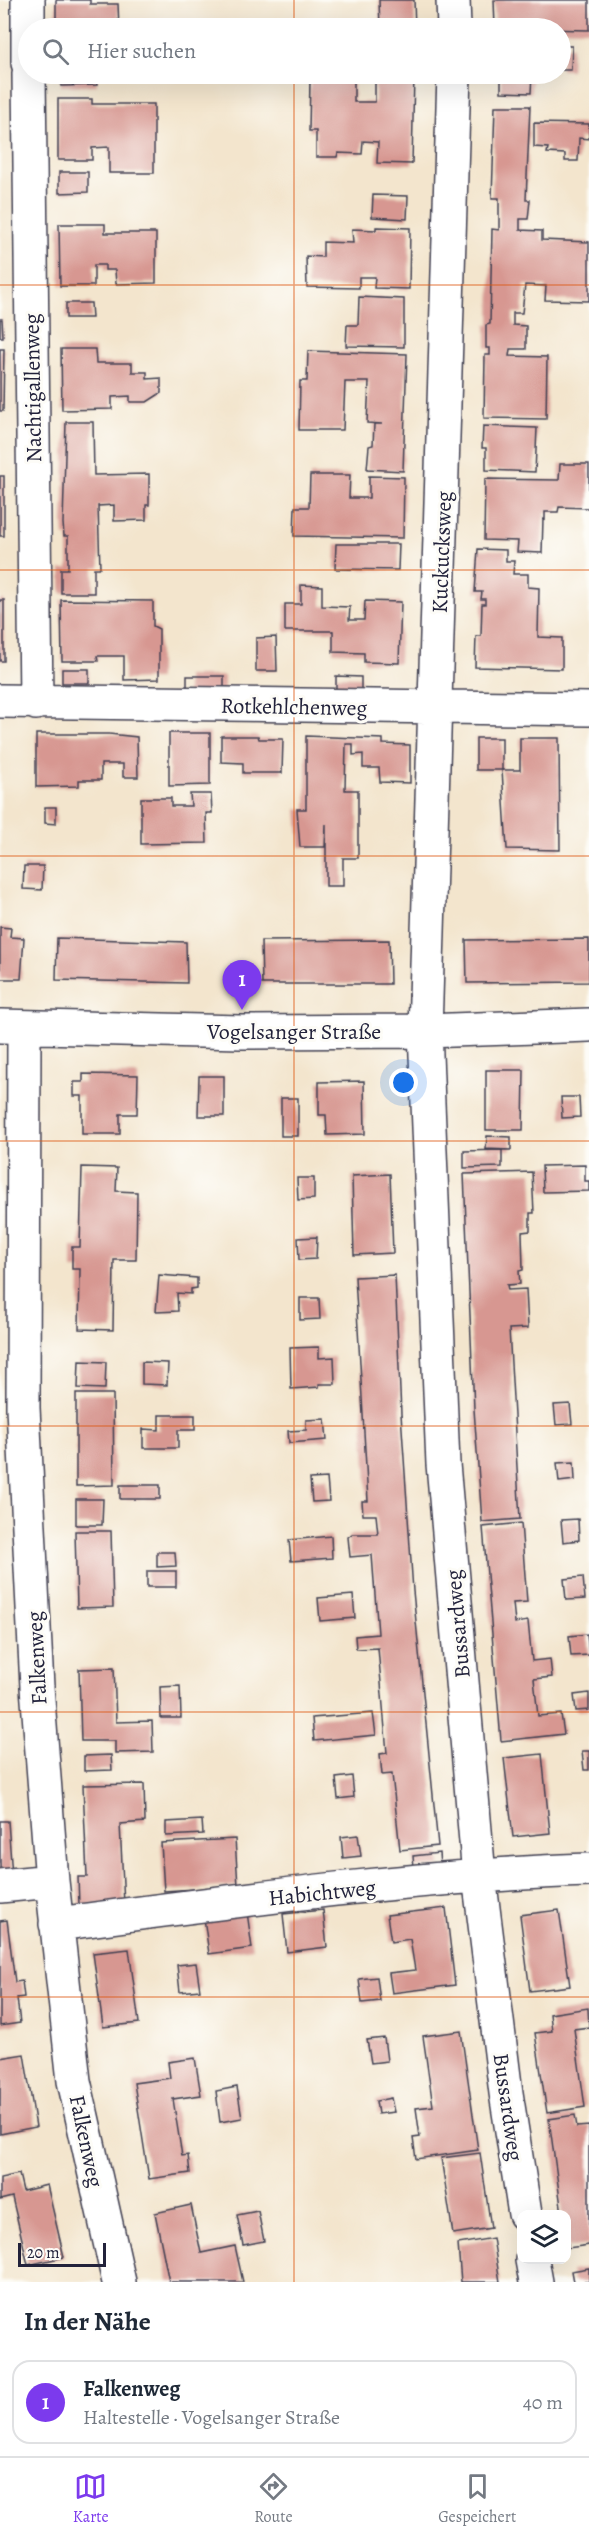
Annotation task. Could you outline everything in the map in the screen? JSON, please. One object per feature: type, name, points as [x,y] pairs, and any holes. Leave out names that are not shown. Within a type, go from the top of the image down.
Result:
[{"type":"street","points":[[28,0],[28,18]]},
{"type":"street","points":[[453,0],[454,18]]},
{"type":"street","name":"Nachtigallenweg","points":[[29,84],[36,703]]},
{"type":"street","name":"Kuckucksweg","points":[[425,1030],[454,84]]},
{"type":"street","name":"Rotkehlchenweg","points":[[0,701],[589,709]]},
{"type":"street","name":"Vogelsanger Straße","points":[[12,1026],[241,1032],[589,1025]]},
{"type":"street","name":"Falkenweg","points":[[12,1026],[24,1408],[37,1688],[52,1881],[74,2081],[119,2282]]},
{"type":"street","name":"Bussardweg","points":[[425,1030],[443,1464],[479,1876],[506,2093],[524,2210]]},
{"type":"street","name":"Habichtweg","points":[[56,1924],[264,1897],[479,1876],[589,1870]]},
{"type":"street","points":[[0,1886],[52,1881]]},
{"type":"street","points":[[533,2264],[536,2282]]},
{"type":"building","points":[[56,0],[90,0],[90,4],[118,4],[119,18],[56,18]]},
{"type":"building","points":[[379,0],[414,0],[415,18],[380,18]]},
{"type":"building","points":[[494,0],[589,0],[589,30],[571,30],[571,18],[495,18]]},
{"type":"building","points":[[61,84],[97,85],[61,86]]},
{"type":"building","points":[[310,84],[354,84],[354,102],[375,102],[375,84],[414,84],[412,164],[377,163],[378,142],[363,141],[362,154],[338,153],[337,157],[316,157],[316,131],[309,131]]},
{"type":"building","points":[[501,84],[531,84],[531,93],[501,92]]},
{"type":"building","points":[[58,99],[92,99],[92,104],[154,104],[154,173],[109,173],[109,147],[92,148],[92,160],[58,160]]},
{"type":"building","points":[[495,106],[530,106],[526,200],[530,200],[528,219],[520,219],[520,230],[542,231],[542,240],[589,242],[589,301],[545,300],[546,286],[525,285],[522,313],[513,313],[513,325],[526,326],[526,349],[510,349],[509,356],[547,357],[546,419],[484,418],[485,355],[490,355],[490,348],[486,348],[486,325],[490,324],[492,229],[499,230],[499,198],[492,198]]},
{"type":"building","points":[[534,123],[589,124],[589,139],[579,138],[578,161],[565,161],[565,154],[547,153],[548,148],[534,147]]},
{"type":"building","points":[[59,172],[88,172],[88,192],[59,193]]},
{"type":"building","points":[[373,195],[408,196],[407,219],[372,217]]},
{"type":"building","points":[[59,224],[105,224],[105,233],[156,233],[156,283],[116,284],[115,270],[105,270],[105,265],[94,265],[94,286],[60,286]]},
{"type":"building","points":[[376,227],[410,228],[409,289],[374,288],[375,277],[359,277],[359,288],[307,287],[306,256],[323,257],[323,242],[353,243],[352,229],[376,230]]},
{"type":"building","points":[[359,297],[404,299],[404,347],[346,346],[347,325],[358,325]]},
{"type":"building","points":[[66,303],[91,303],[92,318],[66,318]]},
{"type":"building","points":[[0,319],[2,319],[3,337],[0,337]]},
{"type":"building","points":[[0,349],[4,349],[3,411],[0,411]]},
{"type":"building","points":[[61,349],[95,349],[96,363],[132,363],[132,372],[147,372],[147,379],[161,378],[161,393],[147,402],[130,402],[130,396],[112,397],[112,409],[62,410]]},
{"type":"building","points":[[308,351],[407,354],[403,471],[367,469],[369,446],[373,445],[374,424],[382,424],[367,423],[369,382],[345,382],[343,430],[299,430],[300,381],[307,381]]},
{"type":"building","points":[[66,422],[93,422],[94,475],[149,474],[149,505],[146,505],[146,520],[114,521],[114,505],[98,506],[100,568],[94,568],[94,593],[61,593],[61,569],[68,569],[68,536],[64,536],[63,523]]},
{"type":"building","points":[[483,426],[537,428],[535,472],[486,470],[486,448],[482,448]]},
{"type":"building","points":[[560,464],[589,464],[589,508],[559,507],[558,512],[545,512],[542,553],[517,552],[518,541],[484,540],[485,479],[559,480]]},
{"type":"building","points":[[310,475],[350,475],[349,498],[369,498],[369,476],[404,477],[403,538],[294,536],[295,507],[309,507]]},
{"type":"building","points":[[0,476],[4,476],[4,536],[0,536]]},
{"type":"building","points":[[336,544],[399,544],[398,570],[335,569]]},
{"type":"building","points":[[478,549],[506,550],[506,561],[514,561],[513,574],[528,574],[528,587],[539,588],[538,637],[562,638],[562,669],[475,667],[476,636],[481,636],[482,604],[485,604],[485,599],[481,599],[482,592],[475,592]]},
{"type":"building","points":[[301,585],[322,586],[322,606],[350,607],[349,620],[364,620],[365,601],[401,602],[399,663],[364,662],[364,653],[333,652],[333,631],[285,631],[285,604],[301,604]]},
{"type":"building","points":[[0,600],[4,600],[4,661],[0,661]]},
{"type":"building","points":[[61,600],[153,601],[153,626],[159,629],[159,679],[124,680],[124,656],[97,656],[98,661],[62,661]]},
{"type":"building","points":[[276,637],[277,671],[256,671],[256,638]]},
{"type":"building","points":[[62,669],[89,669],[89,683],[62,683]]},
{"type":"building","points":[[187,676],[224,676],[224,694],[187,694]]},
{"type":"building","points":[[336,676],[361,677],[361,690],[336,689]]},
{"type":"building","points":[[169,733],[210,733],[210,785],[169,786]]},
{"type":"building","points":[[36,734],[109,734],[137,737],[138,777],[123,777],[123,764],[101,764],[101,780],[79,780],[79,786],[36,787]]},
{"type":"building","points":[[221,736],[283,739],[282,773],[243,773],[243,763],[221,762]]},
{"type":"building","points":[[306,736],[383,739],[383,744],[410,745],[410,783],[380,782],[379,768],[363,768],[363,754],[353,755],[353,744],[346,744],[345,790],[358,790],[358,858],[343,858],[343,886],[326,886],[326,824],[325,847],[300,847],[297,809],[306,809]]},
{"type":"building","points":[[476,738],[502,738],[502,770],[476,770]]},
{"type":"building","points":[[520,738],[559,738],[560,850],[507,849],[502,770],[520,770]]},
{"type":"building","points":[[190,794],[211,794],[212,813],[206,813],[207,843],[141,844],[141,798],[171,798],[171,806],[191,806]]},
{"type":"building","points":[[45,807],[56,807],[56,824],[45,823]]},
{"type":"building","points":[[24,866],[43,866],[42,890],[23,889]]},
{"type":"building","points":[[0,927],[11,928],[10,937],[24,938],[21,979],[0,979]]},
{"type":"building","points":[[57,938],[186,942],[187,983],[56,980]]},
{"type":"building","points":[[589,939],[589,982],[467,983],[466,940]]},
{"type":"building","points":[[389,940],[390,984],[262,984],[261,941]]},
{"type":"building","points":[[486,1070],[524,1070],[523,1130],[486,1130]]},
{"type":"building","points":[[83,1074],[138,1075],[137,1114],[120,1114],[120,1134],[82,1134],[82,1096],[74,1096],[74,1082],[83,1082]]},
{"type":"building","points":[[199,1076],[224,1076],[224,1116],[198,1116]]},
{"type":"building","points":[[364,1081],[365,1134],[327,1135],[326,1115],[319,1115],[319,1082]]},
{"type":"building","points":[[561,1097],[579,1097],[580,1117],[562,1118]]},
{"type":"building","points":[[281,1098],[298,1098],[298,1136],[281,1136]]},
{"type":"building","points":[[487,1136],[511,1137],[511,1150],[486,1149]]},
{"type":"building","points":[[502,1150],[502,1167],[464,1168],[464,1151]]},
{"type":"building","points":[[585,1165],[585,1181],[589,1181],[589,1191],[543,1192],[542,1166]]},
{"type":"building","points":[[82,1167],[117,1168],[116,1191],[137,1192],[136,1260],[114,1260],[113,1330],[79,1329],[80,1269],[72,1269],[72,1247],[80,1247]]},
{"type":"building","points":[[532,1172],[534,1213],[530,1213],[530,1231],[522,1232],[523,1270],[519,1271],[520,1284],[507,1285],[508,1290],[526,1289],[528,1328],[509,1329],[520,1519],[482,1522],[474,1409],[464,1174]]},
{"type":"building","points":[[390,1174],[393,1253],[354,1255],[352,1176]]},
{"type":"building","points":[[297,1178],[314,1178],[314,1199],[298,1200]]},
{"type":"building","points":[[317,1237],[316,1259],[299,1260],[298,1238]]},
{"type":"building","points":[[159,1275],[197,1278],[197,1288],[191,1289],[191,1294],[177,1293],[178,1311],[156,1312]]},
{"type":"building","points":[[395,1275],[401,1414],[413,1591],[438,1846],[400,1850],[392,1774],[382,1775],[380,1754],[387,1753],[378,1648],[356,1649],[355,1636],[378,1634],[372,1555],[350,1557],[348,1537],[352,1534],[378,1534],[376,1515],[363,1515],[362,1501],[368,1501],[355,1277]]},
{"type":"building","points":[[300,1298],[319,1298],[320,1319],[300,1320]]},
{"type":"building","points":[[319,1347],[319,1358],[334,1357],[335,1384],[319,1384],[319,1387],[291,1389],[290,1348]]},
{"type":"building","points":[[79,1361],[106,1362],[105,1389],[78,1388]]},
{"type":"building","points":[[142,1362],[168,1363],[167,1385],[142,1384]]},
{"type":"building","points":[[76,1394],[113,1394],[114,1485],[76,1486]]},
{"type":"building","points":[[570,1404],[572,1424],[556,1425],[554,1405]]},
{"type":"building","points":[[159,1415],[195,1415],[195,1430],[178,1430],[178,1448],[143,1448],[143,1429],[159,1430]]},
{"type":"building","points":[[325,1419],[327,1440],[289,1443],[288,1431],[306,1430],[306,1420]]},
{"type":"building","points":[[574,1462],[575,1480],[559,1482],[557,1463]]},
{"type":"building","points":[[327,1478],[329,1501],[312,1502],[310,1479]]},
{"type":"building","points":[[120,1485],[160,1485],[160,1499],[120,1499]]},
{"type":"building","points":[[76,1499],[103,1499],[102,1525],[76,1525]]},
{"type":"building","points":[[578,1519],[579,1540],[563,1542],[561,1520]]},
{"type":"building","points":[[521,1523],[527,1602],[513,1603],[515,1623],[528,1621],[532,1661],[550,1659],[552,1677],[534,1679],[538,1716],[561,1714],[564,1734],[501,1741],[483,1527]]},
{"type":"building","points":[[75,1531],[111,1531],[113,1607],[77,1608]]},
{"type":"building","points":[[331,1536],[332,1558],[291,1561],[289,1540]]},
{"type":"building","points":[[157,1552],[175,1552],[176,1566],[157,1567]]},
{"type":"building","points":[[147,1571],[176,1571],[176,1587],[147,1587]]},
{"type":"building","points":[[583,1577],[585,1599],[566,1600],[564,1579]]},
{"type":"building","points":[[353,1595],[355,1618],[320,1621],[318,1598]]},
{"type":"building","points":[[587,1634],[589,1655],[571,1656],[569,1636]]},
{"type":"building","points":[[114,1668],[116,1722],[152,1721],[153,1752],[115,1753],[115,1741],[81,1741],[79,1669]]},
{"type":"building","points":[[180,1686],[181,1718],[161,1718],[160,1687]]},
{"type":"building","points":[[589,1693],[589,1710],[576,1711],[574,1695]]},
{"type":"building","points":[[373,1713],[376,1735],[314,1741],[312,1718]]},
{"type":"building","points":[[582,1751],[589,1751],[589,1770],[584,1770]]},
{"type":"building","points":[[542,1754],[550,1833],[513,1837],[504,1758]]},
{"type":"building","points":[[111,1755],[112,1770],[84,1771],[84,1756]]},
{"type":"building","points":[[352,1776],[354,1797],[338,1799],[336,1778]]},
{"type":"building","points":[[144,1784],[145,1822],[120,1824],[124,1904],[79,1905],[78,1877],[87,1877],[83,1785]]},
{"type":"building","points":[[202,1820],[203,1834],[166,1836],[166,1822]]},
{"type":"building","points":[[0,1821],[8,1821],[12,1876],[0,1877]]},
{"type":"building","points":[[358,1835],[361,1856],[343,1858],[341,1837]]},
{"type":"building","points":[[235,1839],[238,1886],[164,1891],[161,1843]]},
{"type":"building","points":[[439,1853],[440,1866],[414,1868],[413,1856]]},
{"type":"building","points":[[446,1908],[455,1985],[392,1993],[389,1973],[415,1970],[410,1939],[391,1942],[387,1915]]},
{"type":"building","points":[[323,1910],[327,1947],[287,1952],[283,1914]]},
{"type":"building","points":[[559,1910],[570,1986],[530,1991],[520,1915]]},
{"type":"building","points":[[247,1912],[252,1948],[209,1954],[204,1918]]},
{"type":"building","points":[[7,1920],[15,1982],[22,1981],[24,1997],[17,1998],[20,2023],[0,2026],[0,1921]]},
{"type":"building","points":[[129,1949],[139,2023],[103,2027],[93,1953]]},
{"type":"building","points":[[196,1963],[200,1990],[180,1992],[177,1965]]},
{"type":"building","points":[[377,1977],[380,2001],[362,2003],[359,1979]]},
{"type":"building","points":[[588,2008],[589,2027],[574,2029],[585,2107],[547,2113],[535,2033],[552,2031],[550,2014]]},
{"type":"building","points":[[461,2031],[478,2150],[416,2159],[413,2138],[420,2137],[416,2108],[433,2106],[423,2036]]},
{"type":"building","points":[[384,2038],[387,2061],[371,2063],[367,2040]]},
{"type":"building","points":[[24,2054],[36,2127],[0,2134],[0,2058]]},
{"type":"building","points":[[195,2058],[201,2095],[173,2099],[182,2156],[188,2155],[190,2173],[149,2179],[134,2083],[170,2078],[168,2062]]},
{"type":"building","points":[[237,2087],[242,2118],[220,2122],[216,2091]]},
{"type":"building","points":[[391,2098],[394,2112],[378,2114],[376,2101]]},
{"type":"building","points":[[575,2115],[577,2127],[589,2126],[589,2245],[571,2248],[571,2210],[561,2210],[549,2119]]},
{"type":"building","points":[[480,2153],[491,2228],[453,2234],[441,2158]]},
{"type":"building","points":[[19,2174],[23,2191],[47,2185],[64,2257],[28,2265],[12,2197],[0,2200],[0,2178]]},
{"type":"building","points":[[191,2205],[201,2253],[235,2246],[243,2282],[169,2282],[155,2213]]},
{"type":"building","points":[[258,2211],[264,2241],[243,2245],[237,2215]]},
{"type":"building","points":[[493,2238],[500,2282],[461,2282],[458,2244]]},
{"type":"building","points":[[589,2268],[589,2282],[573,2282],[571,2271]]},
{"type":"place","name":"Falkenweg","points":[[242,1010]]}]
